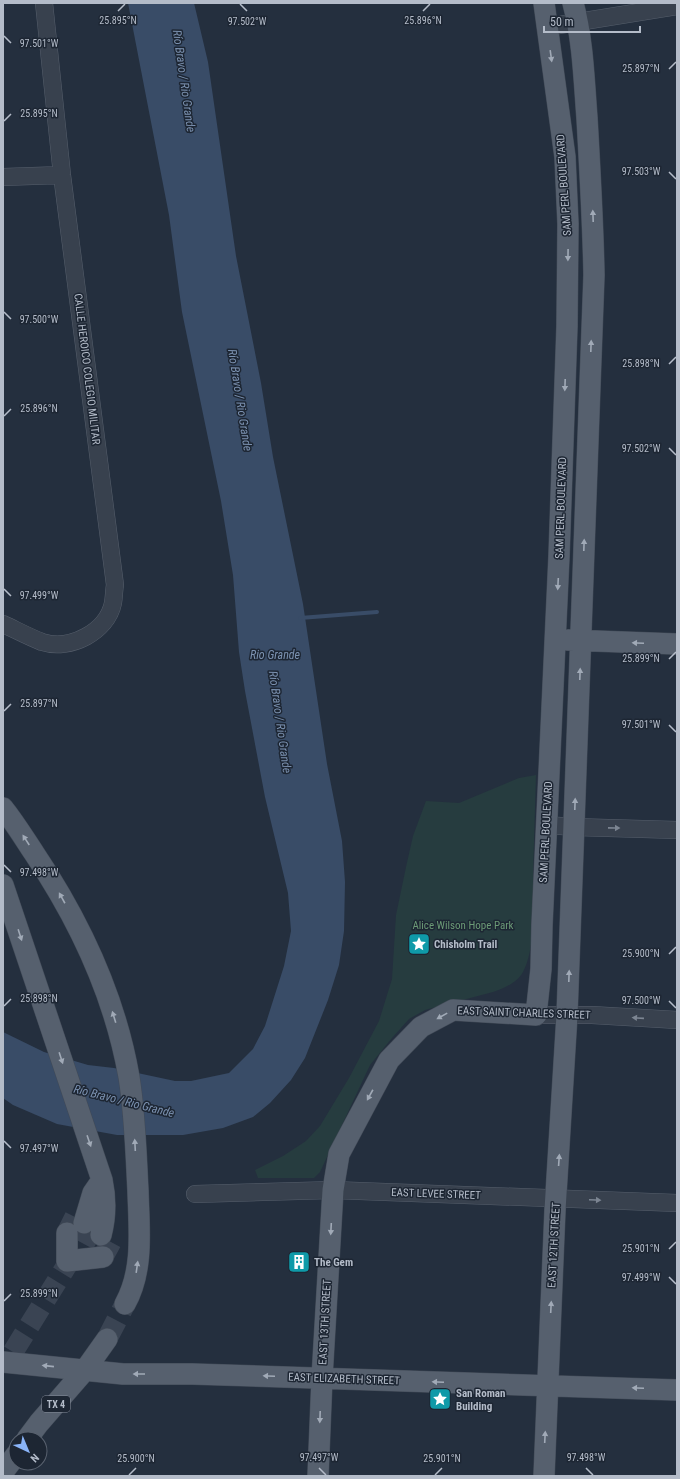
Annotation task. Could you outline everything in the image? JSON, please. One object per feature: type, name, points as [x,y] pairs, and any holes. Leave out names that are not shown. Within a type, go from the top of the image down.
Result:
[{"type":"main road","name":"SAM PERL BOULEVARD","points":[[536,1015],[541,969],[556,639],[566,347],[568,224],[565,157],[544,3]]},
{"type":"main road","points":[[568,1015],[594,275],[593,216],[585,96],[578,23],[573,3]]},
{"type":"main road","points":[[556,639],[677,644]]},
{"type":"main road","points":[[3,808],[47,873],[76,924],[99,975],[124,1051],[134,1114],[139,1242],[137,1269],[132,1292],[125,1304]]},
{"type":"main road","points":[[5,891],[102,1180],[89,1237],[67,1263],[89,1237]]},
{"type":"main road","name":"EAST SAINT CHARLES STREET","points":[[389,1060],[421,1027],[453,1010],[536,1015]]},
{"type":"main road","name":"EAST 12TH STREET","points":[[544,1476],[556,1199],[568,1015]]},
{"type":"main road","name":"EAST 13TH STREET","points":[[318,1476],[333,1190],[339,1154],[389,1060]]},
{"type":"main road","points":[[85,1370],[107,1339]]},
{"type":"main road","name":"EAST ELIZABETH STREET","points":[[8,1364],[123,1374],[192,1374],[677,1390]]},
{"type":"main road","name":"TX 4","points":[[34,1431],[85,1370]]},
{"type":"street","name":"CALLE HEROICO COLEGIO MILITAR","points":[[3,624],[43,642],[62,645],[83,639],[103,623],[113,604],[115,584],[62,175],[44,3]]},
{"type":"street","points":[[547,27],[677,6]]},
{"type":"street","points":[[3,177],[62,175]]},
{"type":"street","points":[[547,825],[677,830]]},
{"type":"street","name":"EAST SAINT CHARLES STREET","points":[[536,1015],[592,1015],[677,1020]]},
{"type":"street","name":"EAST LEVEE STREET","points":[[195,1194],[333,1190],[677,1203]]},
{"type":"green space","name":"Alice Wilson Hope Park","points":[[536,775],[533,925],[530,951],[523,972],[510,985],[493,992],[425,1010],[409,1019],[370,1065],[320,1172],[314,1178],[258,1178],[255,1170],[283,1156],[306,1141],[320,1126],[349,1078],[379,1021],[392,979],[396,915],[406,867],[413,836],[426,801],[459,803],[519,778]]},
{"type":"water","name":"Rio Grande","points":[[128,3],[194,3],[208,62],[236,256],[261,383],[273,457],[303,604],[327,764],[342,841],[345,882],[344,931],[339,965],[328,1000],[305,1058],[291,1080],[270,1103],[253,1117],[223,1128],[183,1135],[117,1135],[57,1124],[13,1105],[3,1098],[3,1032],[44,1052],[88,1065],[114,1068],[175,1081],[191,1081],[229,1073],[253,1049],[265,1026],[284,966],[291,931],[288,893],[265,797],[245,691],[239,652],[233,575],[221,501],[182,312],[169,215]]},
{"type":"waterway","points":[[300,618],[377,612]]},
{"type":"tunnel","points":[[67,1233],[75,1217]]},
{"type":"tunnel","points":[[84,1244],[92,1229]]},
{"type":"tunnel","points":[[103,1257],[111,1242]]},
{"type":"tunnel","points":[[13,1352],[67,1265]]},
{"type":"tunnel","points":[[107,1339],[125,1304]]},
{"type":"place","name":"Chisholm Trail","points":[[419,944]]},
{"type":"place","name":"The Gem","points":[[299,1262]]},
{"type":"place","name":"San Roman Building","points":[[440,1399]]},
{"type":"water label","name":"Río Bravo / Rio Grande","points":[[184,81]]},
{"type":"water label","name":"Río Bravo / Rio Grande","points":[[240,400]]},
{"type":"water label","name":"Río Bravo / Rio Grande","points":[[280,722]]},
{"type":"water label","name":"Río Bravo / Rio Grande","points":[[124,1101]]}]
